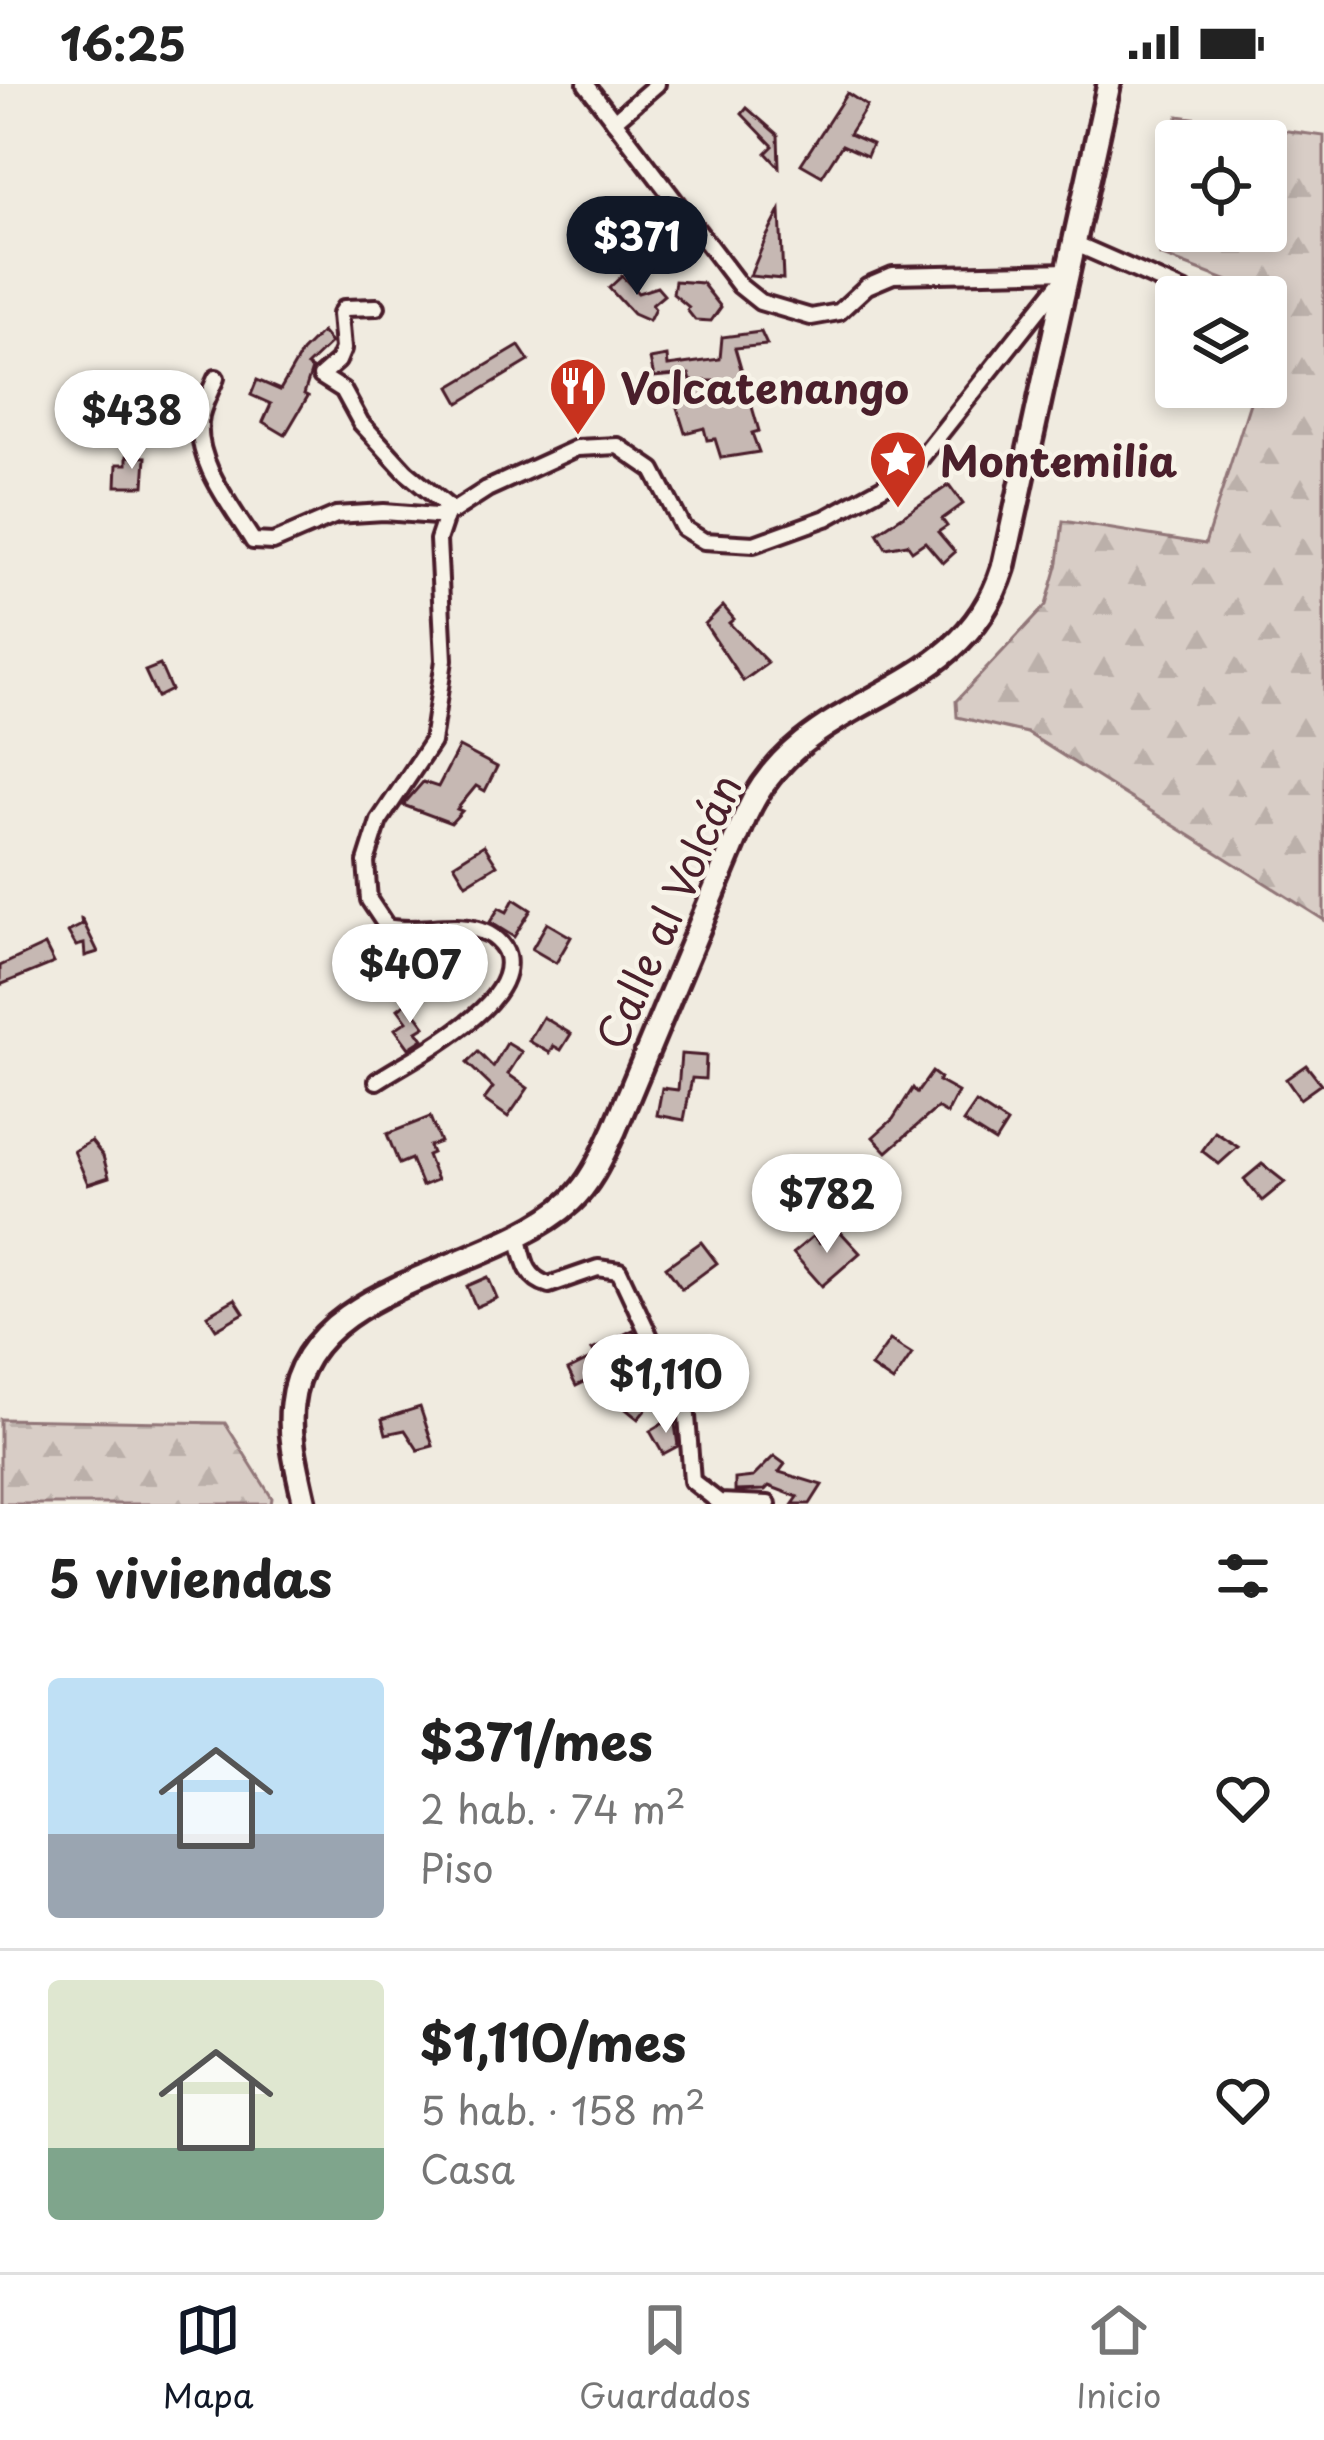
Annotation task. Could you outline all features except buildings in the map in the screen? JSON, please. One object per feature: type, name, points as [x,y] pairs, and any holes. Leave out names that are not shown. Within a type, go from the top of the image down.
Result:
[{"type":"street","points":[[586,84],[740,286],[760,302],[811,317],[839,312],[867,286],[893,275],[1070,271]]},
{"type":"street","points":[[614,121],[656,84]]},
{"type":"street","name":"Calle al Volcán","points":[[305,1504],[293,1439],[292,1402],[302,1367],[325,1332],[353,1312],[518,1234],[562,1208],[594,1173],[746,814],[769,774],[825,724],[944,657],[982,616],[1003,568],[1109,84]]},
{"type":"street","points":[[1076,244],[1155,279]]},
{"type":"street","points":[[216,378],[200,418],[203,445],[214,477],[253,541],[273,542],[337,515],[450,512],[487,489],[577,448],[618,446],[653,470],[683,528],[704,542],[754,544],[826,518],[910,472],[1070,271]]},
{"type":"street","points":[[377,307],[344,308],[340,314],[343,349],[338,361],[321,376],[343,390],[361,423],[450,512]]},
{"type":"street","points":[[377,1081],[484,1009],[500,992],[508,963],[502,944],[480,930],[387,927],[369,900],[365,877],[379,821],[432,742],[444,660],[438,540],[450,512]]},
{"type":"street","points":[[518,1234],[527,1270],[541,1283],[549,1285],[598,1268],[619,1270],[686,1416],[692,1480],[719,1502],[768,1504]]},
{"type":"green space","points":[[1287,131],[1324,136],[1324,920],[1027,733],[957,717],[956,701],[1046,605],[1063,521],[1205,544],[1248,408],[1287,408],[1287,276],[1215,276],[1160,252],[1287,252]]},
{"type":"green space","points":[[0,1419],[225,1423],[272,1498],[271,1504],[0,1504]]},
{"type":"place","name":"Volcatenango","points":[[578,437]]},
{"type":"place","name":"Montemilia","points":[[898,510]]}]
